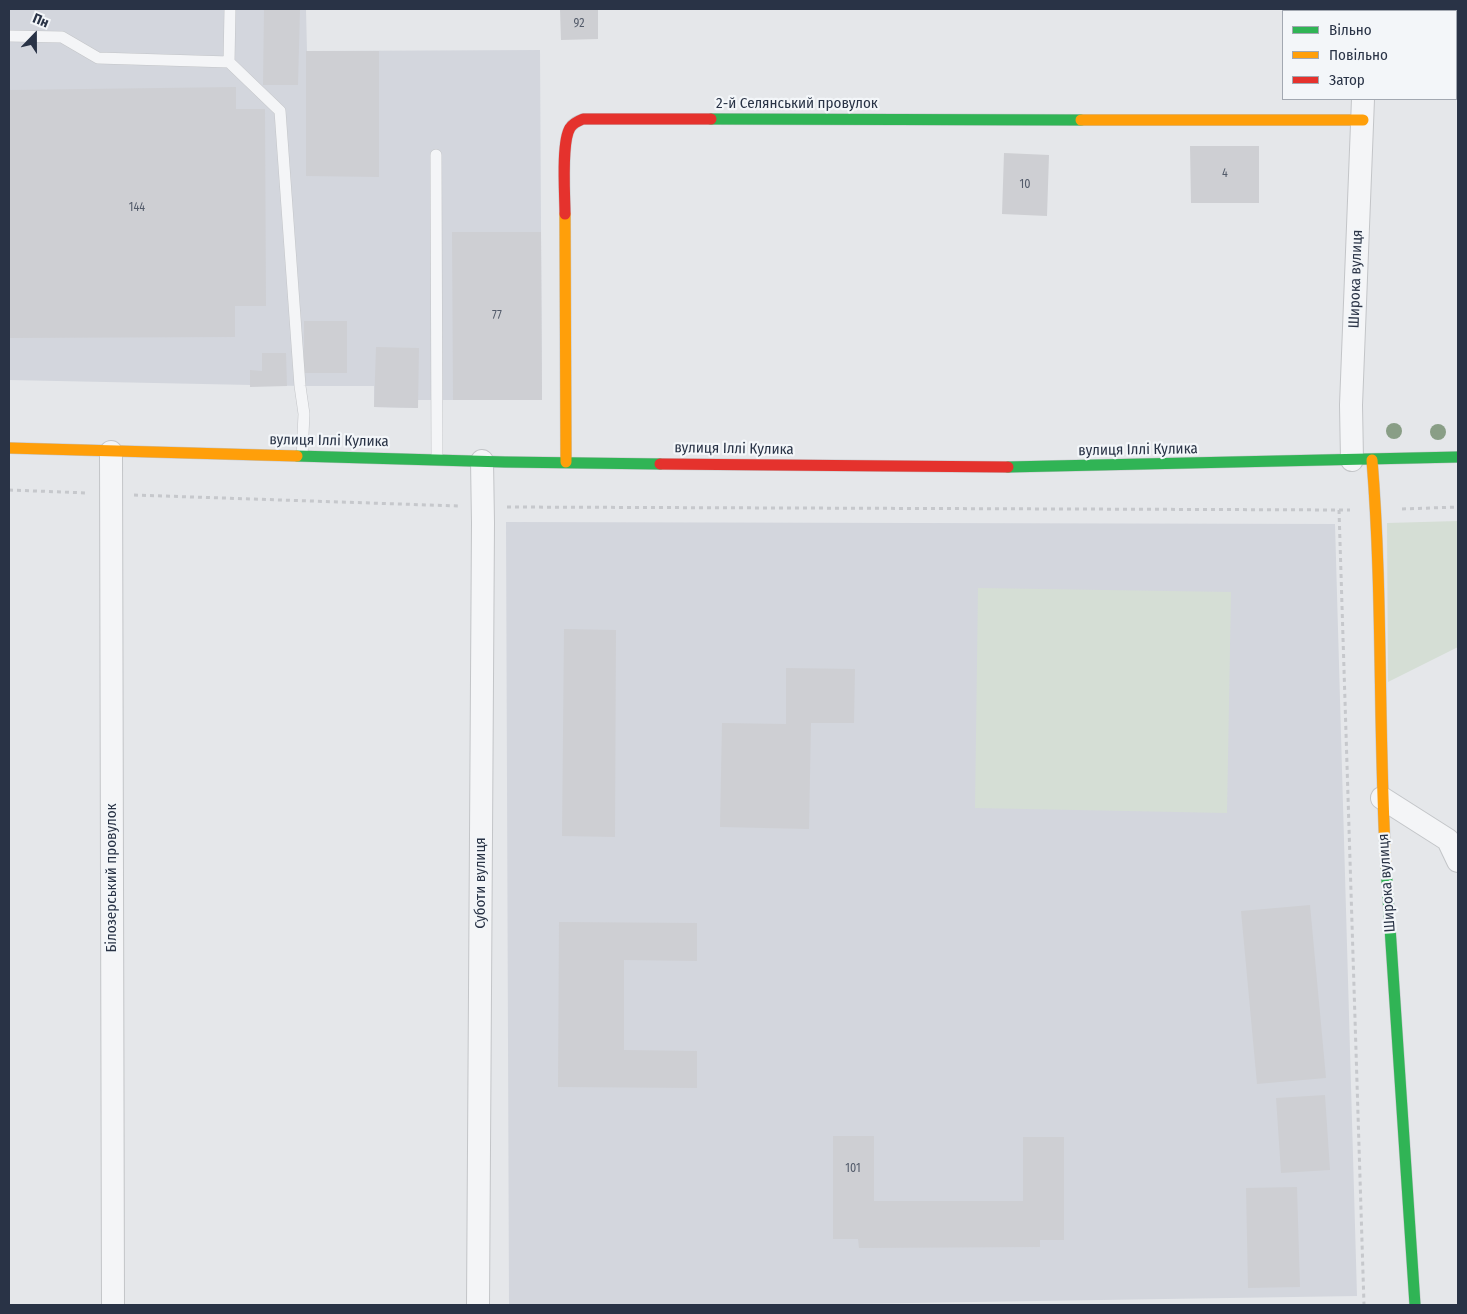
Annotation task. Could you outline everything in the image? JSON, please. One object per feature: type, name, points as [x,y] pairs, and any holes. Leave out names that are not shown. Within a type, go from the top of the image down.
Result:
[{"type":"street","name":"Широка вулиця","points":[[1363,109],[1351,405],[1362,460],[1376,509],[1382,798],[1415,1305]]},
{"type":"street","name":"2-й Селянський провулок","points":[[566,462],[565,142],[567,132],[574,122],[583,119],[1363,109]]},
{"type":"street","name":"вулиця Іллі Кулика","points":[[9,448],[482,461],[1019,467],[1458,457]]},
{"type":"street","name":"Білозерський провулок","points":[[111,452],[113,1305]]},
{"type":"street","name":"Суботи вулиця","points":[[478,1305],[482,461]]},
{"type":"street","points":[[1382,798],[1448,840],[1458,861]]},
{"type":"lane","points":[[229,62],[230,9]]},
{"type":"lane","points":[[9,36],[62,37],[98,58],[229,62],[280,111],[300,386],[304,414],[302,455]]},
{"type":"lane","points":[[436,154],[438,459]]},
{"type":"path","points":[[9,490],[483,506],[1339,510],[1458,507]]},
{"type":"path","points":[[1339,510],[1364,1305]]},
{"type":"shaded area","points":[[9,9],[306,9],[307,51],[540,50],[542,400],[418,400],[418,408],[374,407],[374,386],[9,380]]},
{"type":"shaded area","points":[[1458,521],[1458,647],[1388,682],[1387,523]]},
{"type":"shaded area","points":[[506,522],[1335,524],[1357,1296],[782,1305],[509,1305]]},
{"type":"shaded area","points":[[978,588],[1231,592],[1227,813],[975,808]]},
{"type":"building","points":[[264,9],[300,9],[298,85],[263,85]]},
{"type":"building","points":[[560,9],[598,9],[598,39],[561,40]]},
{"type":"building","points":[[306,51],[379,51],[379,177],[306,176]]},
{"type":"building","points":[[236,87],[236,109],[265,109],[266,306],[235,306],[235,337],[9,338],[9,90]]},
{"type":"building","points":[[1190,146],[1259,146],[1259,203],[1191,203]]},
{"type":"building","points":[[1004,153],[1049,155],[1047,216],[1002,214]]},
{"type":"building","points":[[452,232],[541,232],[542,400],[453,400]]},
{"type":"building","points":[[304,321],[347,321],[347,373],[304,373]]},
{"type":"building","points":[[376,347],[419,348],[418,408],[374,407]]},
{"type":"building","points":[[262,353],[286,353],[287,386],[250,387],[250,370],[262,371]]},
{"type":"building","points":[[564,629],[616,630],[615,837],[562,836]]},
{"type":"building","points":[[786,668],[855,669],[854,723],[811,723],[809,829],[720,827],[722,723],[786,724]]},
{"type":"building","points":[[1310,905],[1326,1078],[1257,1084],[1241,911]]},
{"type":"building","points":[[559,922],[697,923],[697,961],[624,960],[624,1050],[697,1051],[697,1088],[558,1087]]},
{"type":"building","points":[[1325,1095],[1330,1170],[1281,1173],[1276,1098]]},
{"type":"building","points":[[833,1136],[874,1136],[874,1201],[1023,1201],[1023,1137],[1064,1137],[1064,1240],[1040,1240],[1040,1247],[859,1248],[858,1239],[833,1239]]},
{"type":"building","points":[[1297,1187],[1300,1287],[1248,1288],[1246,1188]]},
{"type":"traffic: fast","points":[[711,119],[1081,120]]},
{"type":"traffic: fast","points":[[297,456],[660,464]]},
{"type":"traffic: fast","points":[[1008,467],[1458,457]]},
{"type":"traffic: fast","points":[[1386,867],[1415,1305]]},
{"type":"traffic: slow","points":[[1081,120],[1363,120]]},
{"type":"traffic: slow","points":[[565,214],[566,462]]},
{"type":"traffic: slow","points":[[9,448],[297,456]]},
{"type":"traffic: slow","points":[[1372,460],[1378,561],[1386,867]]},
{"type":"traffic: jam","points":[[565,214],[565,145],[570,128],[576,122],[583,119],[711,119]]},
{"type":"traffic: jam","points":[[660,464],[1008,467]]}]
